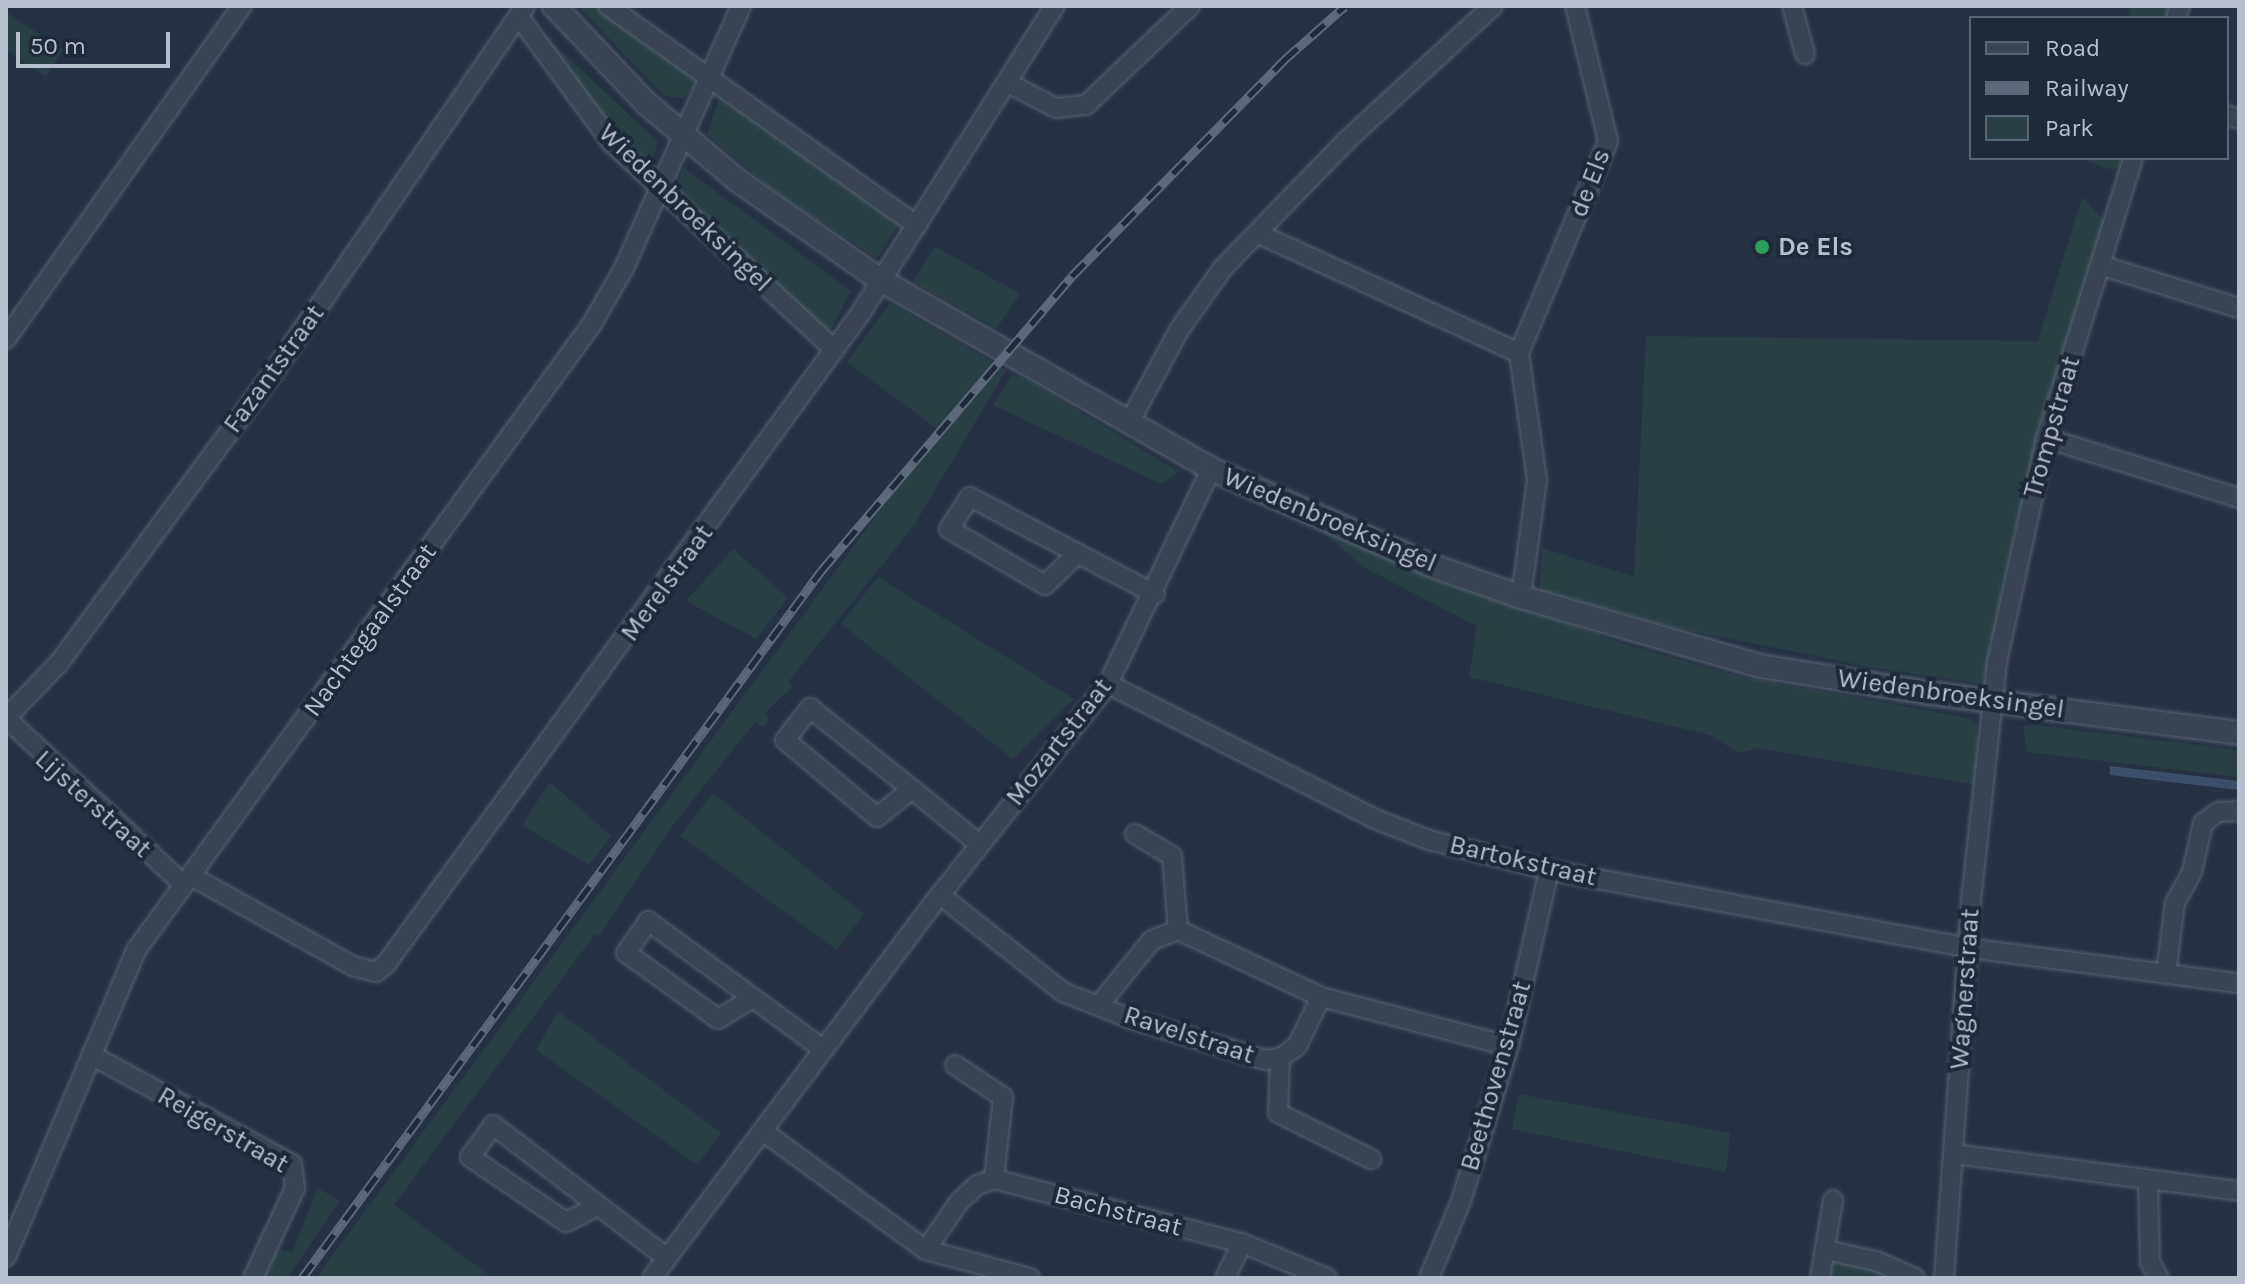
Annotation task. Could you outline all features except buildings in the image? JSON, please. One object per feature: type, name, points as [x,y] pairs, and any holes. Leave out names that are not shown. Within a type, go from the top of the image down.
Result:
[{"type":"street","points":[[6,339],[242,6]]},
{"type":"street","name":"Wiedenbroeksingel","points":[[554,6],[646,103],[737,180],[882,281],[1211,469],[1427,564],[1521,597],[1760,666],[1992,701],[2239,733]]},
{"type":"street","points":[[608,6],[917,226]]},
{"type":"street","name":"Nachtegaalstraat","points":[[6,1257],[137,949],[592,324],[624,268],[741,6]]},
{"type":"street","name":"Merelstraat","points":[[187,881],[353,966],[376,972],[386,964],[835,350],[882,281],[1055,6]]},
{"type":"street","points":[[1008,83],[1056,108],[1086,105],[1190,6]]},
{"type":"street","points":[[1129,423],[1179,330],[1223,268],[1346,141],[1493,6]]},
{"type":"street","name":"de Els","points":[[1519,353],[1608,141],[1575,6]]},
{"type":"street","points":[[1792,6],[1805,54]]},
{"type":"street","name":"Wiedenbroeksingel","points":[[522,12],[612,143],[835,350]]},
{"type":"street","name":"Fazantstraat","points":[[6,718],[59,663],[277,367],[522,12]]},
{"type":"street","name":"Trompstraat","points":[[1992,701],[2010,587],[2046,438],[2132,160]]},
{"type":"street","points":[[1259,234],[1519,353],[1537,480],[1521,597]]},
{"type":"street","points":[[2100,265],[2239,308]]},
{"type":"street","points":[[2046,438],[2239,498]]},
{"type":"street","name":"Mozartstraat","points":[[652,1278],[979,844],[1108,684],[1155,594],[1211,469]]},
{"type":"street","points":[[1078,553],[1045,585],[949,529],[970,497],[1078,553],[1155,594]]},
{"type":"street","name":"Bartokstraat","points":[[1108,684],[1375,819],[1429,840],[1549,870],[1968,948],[2239,983]]},
{"type":"street","name":"Wagnerstraat","points":[[1944,1278],[1968,948],[1992,701]]},
{"type":"street","points":[[912,789],[877,817],[785,740],[810,708],[912,789],[979,844]]},
{"type":"street","name":"Lijsterstraat","points":[[6,718],[187,881]]},
{"type":"street","points":[[2166,974],[2175,903],[2192,872],[2203,823],[2218,812],[2239,811]]},
{"type":"street","points":[[1135,834],[1172,856],[1178,930],[1321,997],[1509,1046]]},
{"type":"street","name":"Beethovenstraat","points":[[1429,1278],[1461,1201],[1509,1046],[1549,870]]},
{"type":"street","name":"Ravelstraat","points":[[940,895],[1063,992],[1265,1060],[1280,1058],[1297,1046],[1321,997]]},
{"type":"street","points":[[753,998],[718,1019],[626,953],[648,921],[823,1049]]},
{"type":"street","name":"Ravelstraat","points":[[1099,1005],[1152,940],[1178,930]]},
{"type":"street","name":"Reigerstraat","points":[[91,1055],[292,1164],[295,1188],[253,1278]]},
{"type":"street","name":"Ravelstraat","points":[[1280,1058],[1278,1113],[1371,1159]]},
{"type":"street","points":[[926,1250],[959,1202],[977,1185],[994,1179],[1003,1097],[955,1065]]},
{"type":"street","points":[[598,1206],[566,1222],[470,1157],[493,1125],[667,1258]]},
{"type":"street","points":[[764,1132],[926,1250],[1030,1278]]},
{"type":"street","points":[[1954,1154],[2239,1191]]},
{"type":"street","name":"Bachstraat","points":[[994,1179],[1242,1243],[1327,1278]]},
{"type":"street","points":[[2148,1180],[2150,1262],[2159,1278]]},
{"type":"street","points":[[1820,1278],[1833,1200]]},
{"type":"street","points":[[1225,1278],[1242,1243]]},
{"type":"street","points":[[1826,1250],[1876,1261],[1915,1278]]},
{"type":"green space","points":[[578,6],[596,6],[692,72],[694,87],[683,98],[664,96]]},
{"type":"green space","points":[[2131,6],[2174,6],[2171,16],[2128,16]]},
{"type":"green space","points":[[6,12],[63,50],[46,77],[6,50]]},
{"type":"green space","points":[[540,31],[658,142],[650,166],[560,70]]},
{"type":"green space","points":[[721,94],[901,220],[877,258],[777,193],[707,134]]},
{"type":"green space","points":[[2084,160],[2125,160],[2122,168],[2108,169]]},
{"type":"green space","points":[[684,168],[851,291],[829,333],[673,190]]},
{"type":"green space","points":[[2082,197],[2106,222],[2014,533],[1984,684],[1864,666],[1667,626],[1539,590],[1542,548],[1634,577],[1646,336],[2038,341]]},
{"type":"green space","points":[[935,246],[1020,294],[997,328],[913,282]]},
{"type":"green space","points":[[890,303],[1006,370],[915,524],[788,682],[793,686],[764,714],[770,719],[764,727],[755,722],[673,825],[599,936],[595,934],[394,1205],[493,1278],[316,1278],[939,430],[847,362]]},
{"type":"green space","points":[[1012,375],[1028,380],[1179,472],[1161,484],[993,405]]},
{"type":"green space","points":[[1321,530],[1623,644],[1738,676],[1968,718],[1977,723],[1978,785],[1758,748],[1739,753],[1710,735],[1469,677],[1477,626],[1363,567]]},
{"type":"green space","points":[[733,549],[788,598],[756,639],[686,601]]},
{"type":"green space","points":[[878,577],[1074,699],[1013,759],[841,624]]},
{"type":"green space","points":[[2036,725],[2239,750],[2239,777],[2027,752],[2023,726]]},
{"type":"green space","points":[[550,782],[611,836],[589,865],[522,825]]},
{"type":"green space","points":[[713,793],[864,914],[837,950],[680,836]]},
{"type":"green space","points":[[558,1011],[721,1133],[697,1165],[536,1050]]},
{"type":"green space","points":[[1519,1094],[1730,1133],[1726,1172],[1512,1129]]},
{"type":"green space","points":[[318,1188],[340,1201],[287,1278],[262,1278],[277,1248],[292,1253]]},
{"type":"green space","points":[[1830,1262],[1875,1269],[1890,1278],[1826,1278]]},
{"type":"water","points":[[2110,766],[2239,781],[2239,790],[2110,775]]},
{"type":"railway","points":[[302,1278],[821,571],[1072,276],[1284,60],[1345,6]]},
{"type":"place","name":"De Els","points":[[1762,247]]}]
